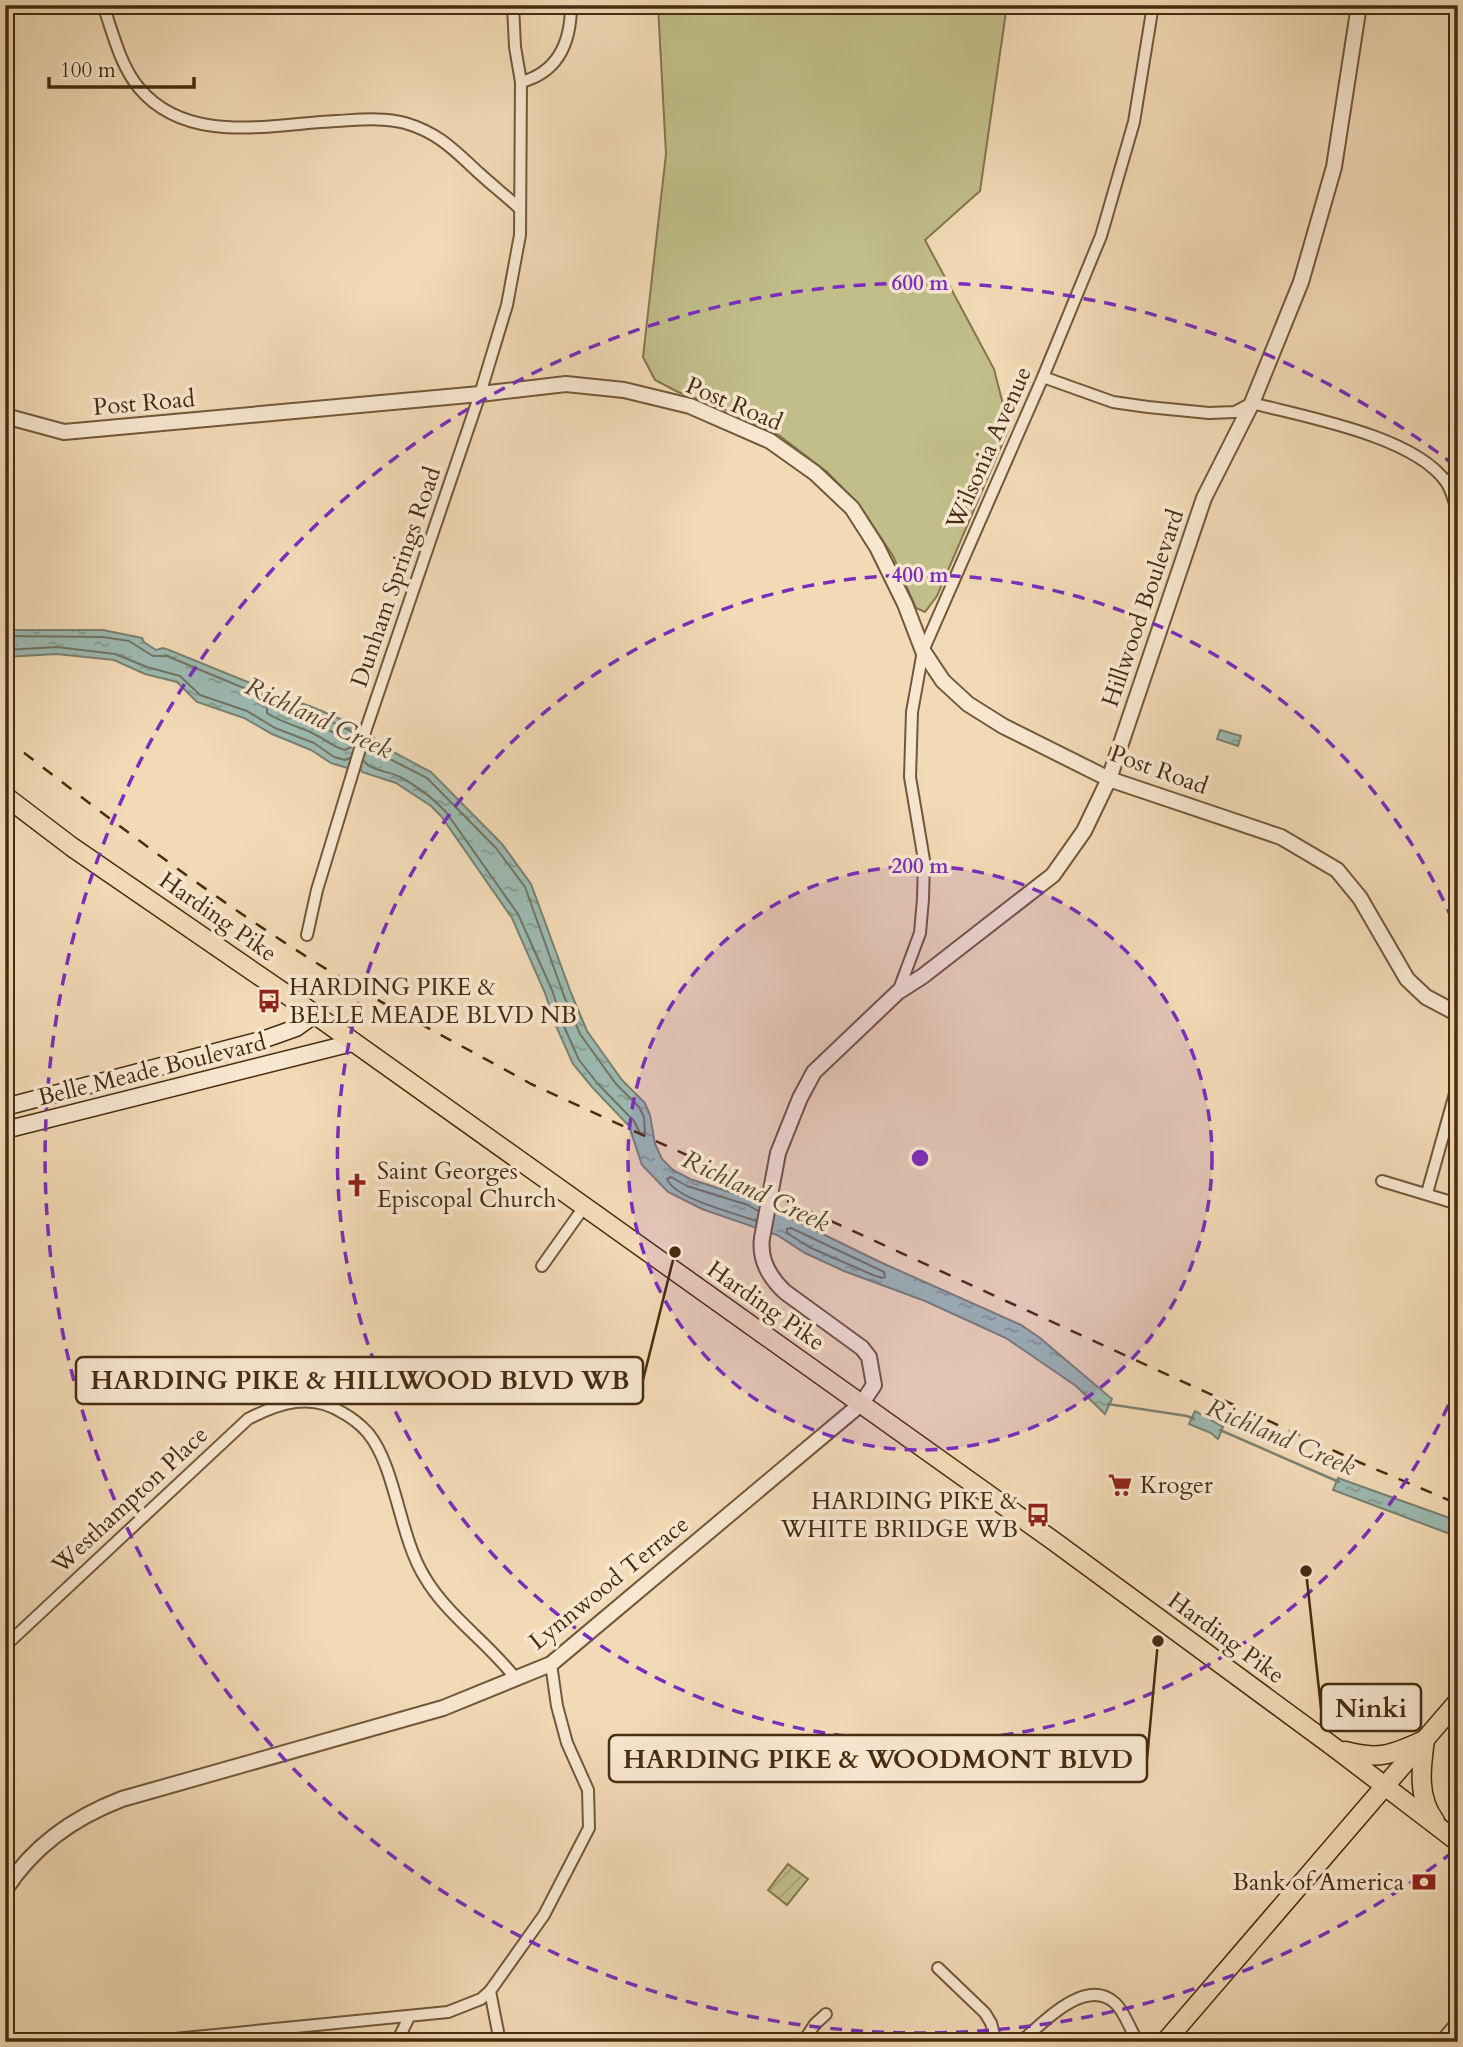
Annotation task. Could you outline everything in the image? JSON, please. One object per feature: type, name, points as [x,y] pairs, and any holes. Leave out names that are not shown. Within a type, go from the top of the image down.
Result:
[{"type":"main road","name":"Harding Pike","points":[[5,796],[862,1403],[1335,1748],[1451,1837]]},
{"type":"main road","name":"Belle Meade Boulevard","points":[[5,1107],[265,1039],[296,1028],[314,1015]]},
{"type":"main road","name":"Belle Meade Boulevard","points":[[6,1128],[352,1043]]},
{"type":"main road","points":[[206,1055],[212,1077]]},
{"type":"main road","points":[[124,1076],[129,1099]]},
{"type":"main road","points":[[1165,2042],[1458,1701]]},
{"type":"main road","points":[[1335,1748],[1380,1757],[1425,1740]]},
{"type":"main road","points":[[1425,1740],[1422,1790],[1432,1816],[1451,1837]]},
{"type":"street","points":[[103,5],[121,58],[138,86],[167,111],[210,127],[250,128],[374,120],[402,122],[433,133],[519,208]]},
{"type":"street","name":"Dunham Springs Road","points":[[307,935],[317,890],[366,729],[481,394],[507,306],[520,238],[521,82],[514,47],[513,5]]},
{"type":"street","points":[[521,82],[542,74],[556,60],[571,27],[571,5]]},
{"type":"street","name":"Wilsonia Avenue","points":[[898,992],[920,933],[923,899],[924,860],[910,777],[912,712],[923,651],[1044,377],[1101,236],[1134,122],[1153,5]]},
{"type":"street","name":"Hillwood Boulevard","points":[[862,1403],[874,1385],[869,1357],[862,1348],[779,1287],[766,1268],[762,1238],[778,1153],[800,1098],[814,1072],[898,992],[923,976],[1053,875],[1084,831],[1110,779],[1204,498],[1252,403],[1301,282],[1335,159],[1359,5]]},
{"type":"street","points":[[1044,377],[1113,402],[1209,413],[1236,412],[1252,403],[1364,433],[1420,457],[1447,482],[1458,512]]},
{"type":"street","name":"Post Road","points":[[5,416],[64,432],[566,384],[624,390],[690,406],[770,441],[815,473],[852,508],[877,547],[905,604],[923,651],[943,681],[968,704],[1003,726],[1110,779],[1281,836],[1336,870],[1360,898],[1408,979],[1426,997],[1458,1014]]},
{"type":"street","points":[[1447,482],[1458,472]]},
{"type":"street","points":[[1427,1193],[1458,1083]]},
{"type":"street","points":[[1382,1181],[1458,1204]]},
{"type":"street","points":[[542,1266],[584,1207]]},
{"type":"street","name":"Westhampton Place","points":[[5,1646],[248,1419],[272,1407],[300,1400],[330,1405],[355,1420],[368,1433],[382,1457],[408,1543],[422,1573],[439,1601],[498,1656],[516,1679]]},
{"type":"street","name":"Lynnwood Terrace","points":[[5,1890],[38,1849],[92,1810],[122,1799],[443,1708],[551,1664],[862,1403]]},
{"type":"street","points":[[144,2042],[448,2012],[481,1999],[490,1991],[544,1915],[589,1828],[588,1790],[567,1743],[557,1706],[551,1664]]},
{"type":"street","points":[[938,1968],[985,2013],[996,2042]]},
{"type":"street","points":[[490,1991],[500,2042]]},
{"type":"street","points":[[1021,2042],[1061,2007],[1091,1995],[1103,1996],[1117,2005],[1138,2042]]},
{"type":"street","points":[[803,2042],[815,2024],[826,2014]]},
{"type":"street","points":[[397,2042],[409,2017]]},
{"type":"street","points":[[1440,2042],[1458,2021]]},
{"type":"shaded area","points":[[658,5],[1007,5],[980,191],[925,240],[994,369],[1009,428],[937,596],[925,612],[916,608],[893,556],[860,506],[827,472],[780,436],[655,380],[643,357],[666,154]]},
{"type":"shaded area","points":[[788,1864],[808,1879],[787,1905],[768,1890]]},
{"type":"water","points":[[5,630],[103,630],[142,638],[156,650],[169,650],[359,726],[362,733],[374,738],[382,746],[431,772],[502,844],[531,884],[587,1031],[622,1080],[645,1103],[655,1144],[662,1159],[673,1170],[690,1179],[751,1199],[880,1262],[1021,1325],[1112,1399],[1105,1414],[1076,1386],[1006,1338],[925,1301],[844,1271],[805,1253],[777,1235],[702,1209],[668,1192],[642,1165],[629,1126],[573,1064],[512,918],[441,816],[431,806],[396,783],[362,772],[359,766],[353,764],[347,768],[331,763],[311,750],[272,734],[244,718],[197,702],[177,682],[145,674],[114,660],[57,654],[5,657]]},
{"type":"water","points":[[1220,730],[1241,736],[1238,746],[1217,739]]},
{"type":"water","points":[[1195,1411],[1223,1427],[1218,1439],[1211,1433],[1189,1424]]},
{"type":"water","points":[[1338,1478],[1458,1521],[1458,1537],[1333,1490]]},
{"type":"waterway","name":"Richland Creek","points":[[1108,1404],[1194,1419]]},
{"type":"waterway","name":"Richland Creek","points":[[1220,1430],[1339,1482]]},
{"type":"railway","points":[[5,738],[161,857],[282,941],[374,998],[531,1084],[1361,1463],[1458,1504]]},
{"type":"place","name":"HARDING PIKE & BELLE MEADE BLVD NB","points":[[269,1001]]},
{"type":"place","name":"Saint Georges Episcopal Church","points":[[357,1185]]},
{"type":"place","name":"HARDING PIKE & HILLWOOD BLVD WB","points":[[675,1252]]},
{"type":"place","name":"Kroger","points":[[1120,1485]]},
{"type":"place","name":"HARDING PIKE & WHITE BRIDGE WB","points":[[1038,1515]]},
{"type":"place","name":"Ninki","points":[[1306,1571]]},
{"type":"place","name":"HARDING PIKE & WOODMONT BLVD","points":[[1158,1641]]},
{"type":"place","name":"Bank of America","points":[[1424,1882]]}]
